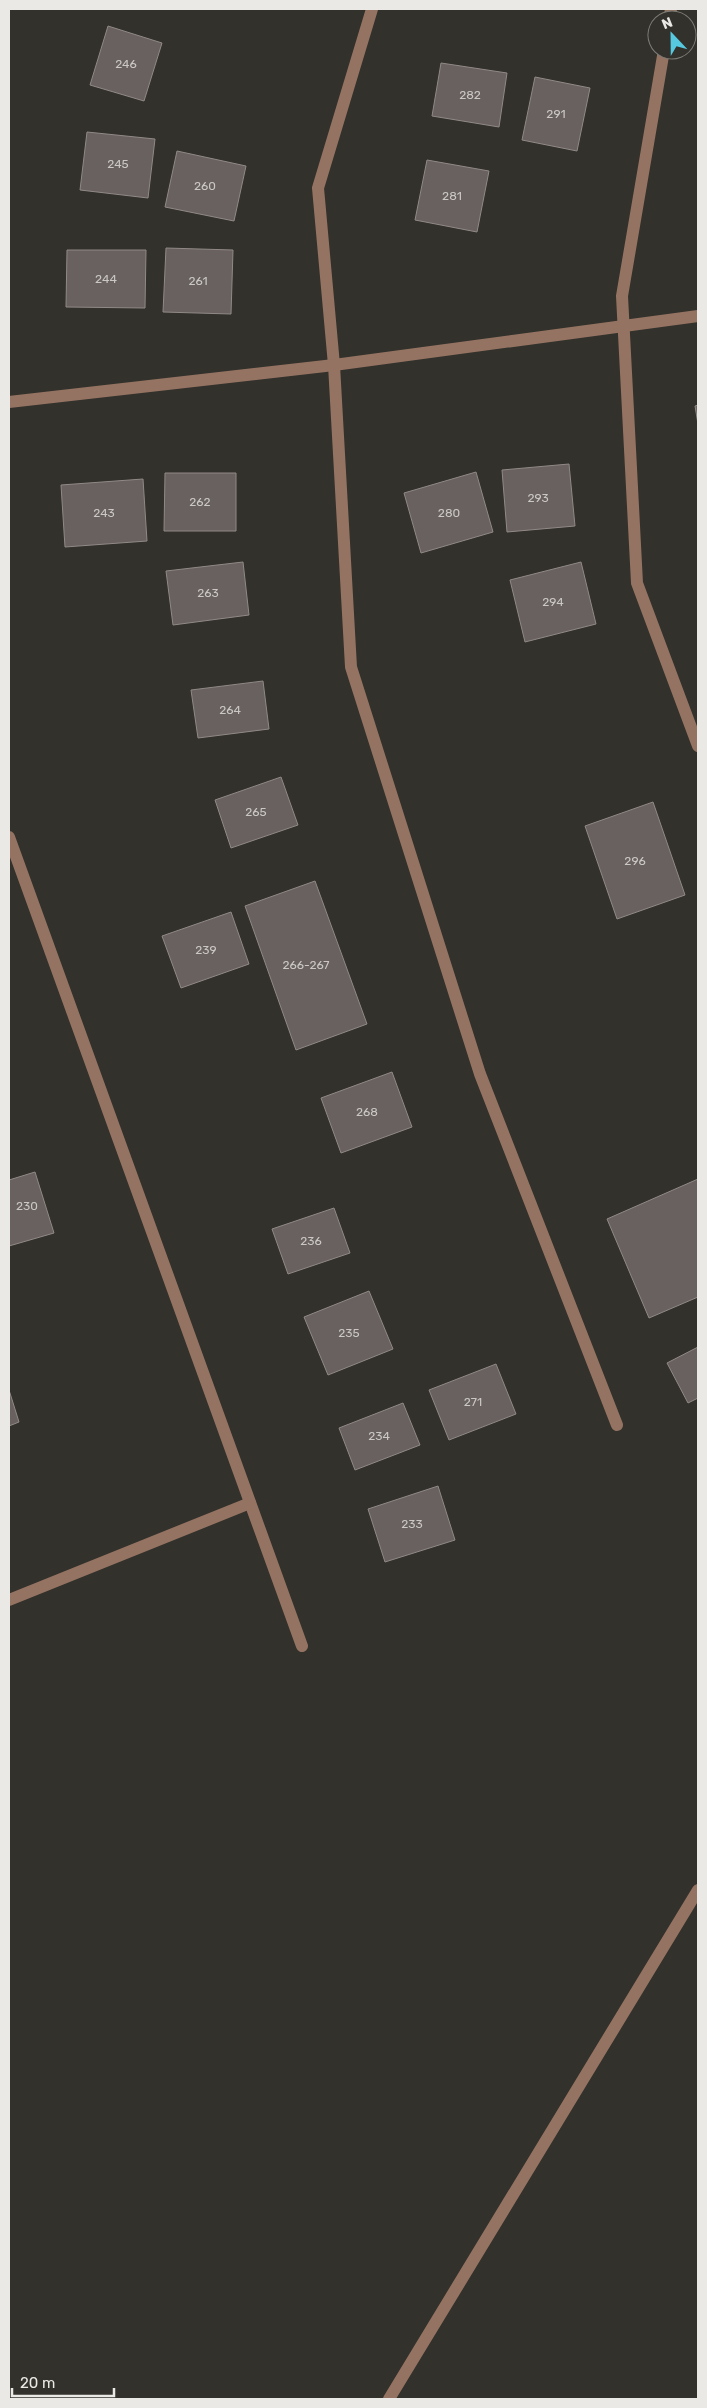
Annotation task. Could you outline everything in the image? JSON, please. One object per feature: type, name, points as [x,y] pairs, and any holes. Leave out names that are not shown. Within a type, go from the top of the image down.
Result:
[{"type":"street","points":[[372,9],[318,188],[334,366],[351,667],[480,1074],[617,1425]]},
{"type":"street","points":[[662,60],[622,296],[623,326],[637,583],[698,746]]},
{"type":"street","points":[[9,402],[334,366],[698,316]]},
{"type":"street","points":[[9,837],[302,1646]]},
{"type":"street","points":[[9,1600],[250,1503]]},
{"type":"street","points":[[389,2399],[698,1890]]},
{"type":"building","points":[[108,26],[162,43],[144,101],[90,85]]},
{"type":"building","points":[[441,63],[507,73],[499,127],[432,116]]},
{"type":"building","points":[[535,77],[590,88],[577,151],[522,140]]},
{"type":"building","points":[[87,132],[155,139],[148,198],[80,190]]},
{"type":"building","points":[[177,151],[246,166],[234,221],[165,207]]},
{"type":"building","points":[[427,160],[489,171],[477,232],[415,220]]},
{"type":"building","points":[[166,248],[233,250],[231,314],[163,312]]},
{"type":"building","points":[[67,250],[146,250],[145,308],[66,307]]},
{"type":"building","points":[[698,405],[698,424],[695,406]]},
{"type":"building","points":[[569,464],[575,526],[507,532],[502,470]]},
{"type":"building","points":[[476,472],[493,532],[421,553],[404,493]]},
{"type":"building","points":[[165,473],[236,473],[236,531],[164,531]]},
{"type":"building","points":[[143,479],[147,541],[65,547],[61,485]]},
{"type":"building","points":[[243,562],[249,615],[173,625],[166,571]]},
{"type":"building","points":[[581,562],[596,624],[525,642],[510,580]]},
{"type":"building","points":[[263,681],[269,729],[198,738],[191,690]]},
{"type":"building","points":[[281,777],[298,825],[231,848],[215,800]]},
{"type":"building","points":[[653,802],[685,895],[617,919],[585,826]]},
{"type":"building","points":[[315,881],[367,1024],[296,1050],[245,906]]},
{"type":"building","points":[[231,912],[249,964],[181,988],[162,936]]},
{"type":"building","points":[[392,1072],[412,1127],[341,1153],[321,1098]]},
{"type":"building","points":[[35,1172],[54,1233],[9,1246],[9,1180]]},
{"type":"building","points":[[698,1179],[698,1297],[649,1318],[607,1219]]},
{"type":"building","points":[[334,1208],[350,1253],[288,1274],[272,1229]]},
{"type":"building","points":[[369,1291],[393,1349],[328,1375],[304,1317]]},
{"type":"building","points":[[698,1347],[698,1398],[688,1403],[667,1363]]},
{"type":"building","points":[[496,1364],[516,1414],[449,1440],[429,1390]]},
{"type":"building","points":[[9,1390],[19,1422],[9,1426]]},
{"type":"building","points":[[403,1403],[420,1445],[355,1470],[339,1428]]},
{"type":"building","points":[[438,1486],[455,1540],[385,1562],[368,1509]]}]
